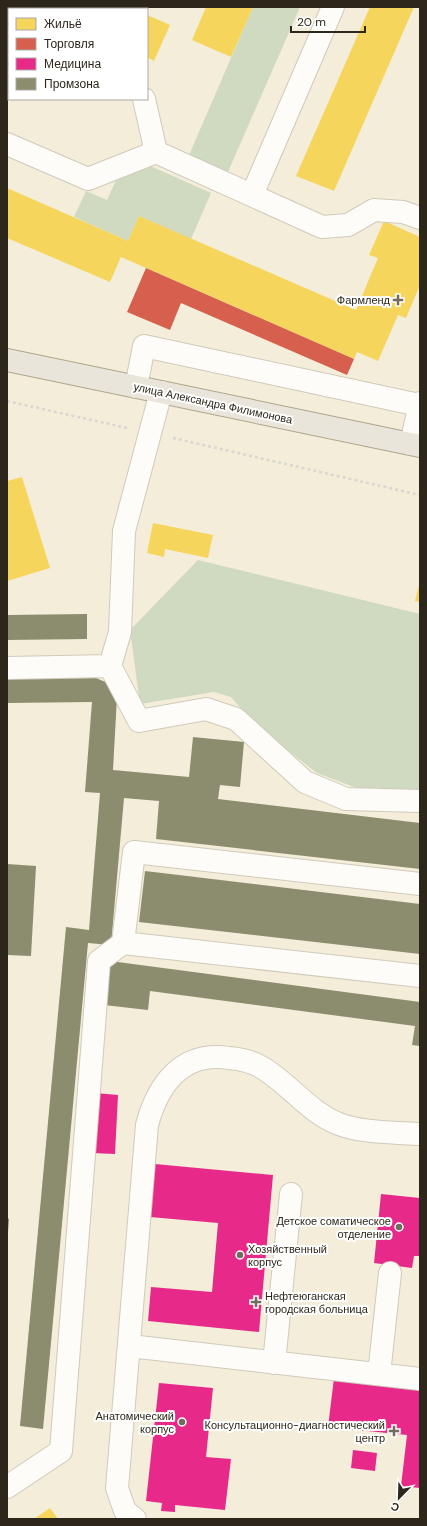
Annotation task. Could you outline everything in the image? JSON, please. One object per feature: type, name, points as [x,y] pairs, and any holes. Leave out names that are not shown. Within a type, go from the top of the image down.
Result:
[{"type":"main road","name":"улица Александра Филимонова","points":[[7,360],[416,445]]},
{"type":"lane","points":[[252,195],[333,7]]},
{"type":"lane","points":[[144,100],[156,152]]},
{"type":"lane","points":[[7,144],[88,179],[156,152],[322,227],[348,225],[374,210],[403,212],[420,218]]},
{"type":"lane","points":[[136,387],[144,346],[420,404],[416,445]]},
{"type":"lane","points":[[161,392],[124,531],[120,632],[110,666],[140,722],[206,709],[236,719],[305,782],[346,799],[420,801]]},
{"type":"lane","points":[[7,668],[110,666]]},
{"type":"lane","points":[[123,943],[134,852],[420,884]]},
{"type":"lane","points":[[7,1487],[61,1450],[99,961],[123,943],[420,976]]},
{"type":"lane","points":[[135,1519],[126,1510],[117,1488],[130,1346],[147,1124],[152,1105],[165,1083],[182,1066],[203,1058],[225,1057],[245,1060],[276,1077],[323,1116],[339,1124],[360,1129],[417,1134]]},
{"type":"lane","points":[[274,1362],[291,1194]]},
{"type":"lane","points":[[379,1374],[390,1273]]},
{"type":"lane","points":[[130,1346],[420,1379]]},
{"type":"path","points":[[7,401],[420,495]]},
{"type":"green space","points":[[253,7],[300,7],[228,172],[189,155]]},
{"type":"green space","points":[[148,165],[211,193],[191,239],[139,216],[128,241],[74,217],[86,191],[107,200],[117,178]]},
{"type":"green space","points":[[198,560],[420,614],[420,793],[362,790],[317,773],[254,724],[231,697],[214,692],[140,704],[130,630]]},
{"type":"building: Жильё","points":[[31,7],[130,8],[34,8]]},
{"type":"building: Жильё","points":[[206,7],[253,7],[231,57],[192,40]]},
{"type":"building: Жильё","points":[[370,7],[414,7],[334,191],[296,176]]},
{"type":"building: Жильё","points":[[148,15],[170,25],[154,61],[148,58]]},
{"type":"building: Жильё","points":[[7,188],[128,241],[139,216],[356,310],[378,258],[369,255],[384,221],[420,237],[420,285],[406,318],[398,315],[378,361],[357,352],[354,359],[121,257],[110,282],[7,238]]},
{"type":"building: Жильё","points":[[22,477],[50,568],[7,581],[7,481]]},
{"type":"building: Жильё","points":[[153,523],[213,535],[208,558],[165,549],[164,557],[147,553]]},
{"type":"building: Жильё","points":[[420,585],[420,602],[415,601]]},
{"type":"building: Жильё","points":[[50,1508],[58,1519],[34,1519]]},
{"type":"building: Торговля","points":[[146,268],[354,359],[347,375],[181,303],[170,330],[127,312]]},
{"type":"building: Медицина","points":[[95,1093],[118,1095],[115,1154],[92,1153]]},
{"type":"building: Медицина","name":"Хозяйственный корпус","points":[[155,1164],[273,1175],[259,1332],[148,1321],[151,1287],[212,1292],[218,1223],[150,1217]]},
{"type":"building: Медицина","name":"Детское соматическое отделение","points":[[381,1194],[420,1198],[420,1256],[414,1256],[412,1268],[374,1263]]},
{"type":"building: Медицина","name":"Консультационно-диагностический центр","points":[[334,1378],[420,1388],[420,1488],[401,1486],[407,1435],[328,1427]]},
{"type":"building: Медицина","name":"Анатомический корпус","points":[[159,1383],[213,1388],[206,1457],[231,1459],[225,1510],[175,1505],[175,1512],[161,1511],[162,1503],[146,1501]]},
{"type":"building: Медицина","points":[[353,1450],[377,1453],[375,1471],[351,1468]]},
{"type":"building: Промзона","points":[[87,614],[87,639],[7,640],[7,615]]},
{"type":"building: Промзона","points":[[96,678],[110,684],[117,697],[113,770],[189,777],[193,737],[244,742],[240,787],[220,785],[218,799],[420,823],[420,869],[156,839],[159,801],[124,798],[111,945],[88,943],[43,1429],[20,1426],[66,927],[89,930],[100,793],[85,792],[92,702],[7,703],[7,679]]},
{"type":"building: Промзона","points":[[7,864],[36,866],[31,956],[7,955]]},
{"type":"building: Промзона","points":[[145,871],[420,904],[420,954],[139,922]]},
{"type":"building: Промзона","points":[[110,961],[420,1002],[420,1046],[412,1045],[415,1026],[150,991],[148,1010],[104,1005]]},
{"type":"building: Промзона","points":[[7,1218],[9,1219],[8,1233],[7,1233]]},
{"type":"place","name":"Фармленд","points":[[398,300]]},
{"type":"place","name":"Детское соматическое отделение","points":[[399,1227]]},
{"type":"place","name":"Хозяйственный корпус","points":[[240,1255]]},
{"type":"place","name":"Нефтеюганская городская больница","points":[[256,1302]]},
{"type":"place","name":"Анатомический корпус","points":[[182,1422]]},
{"type":"place","name":"Консультационно-диагностический центр","points":[[394,1431]]}]
